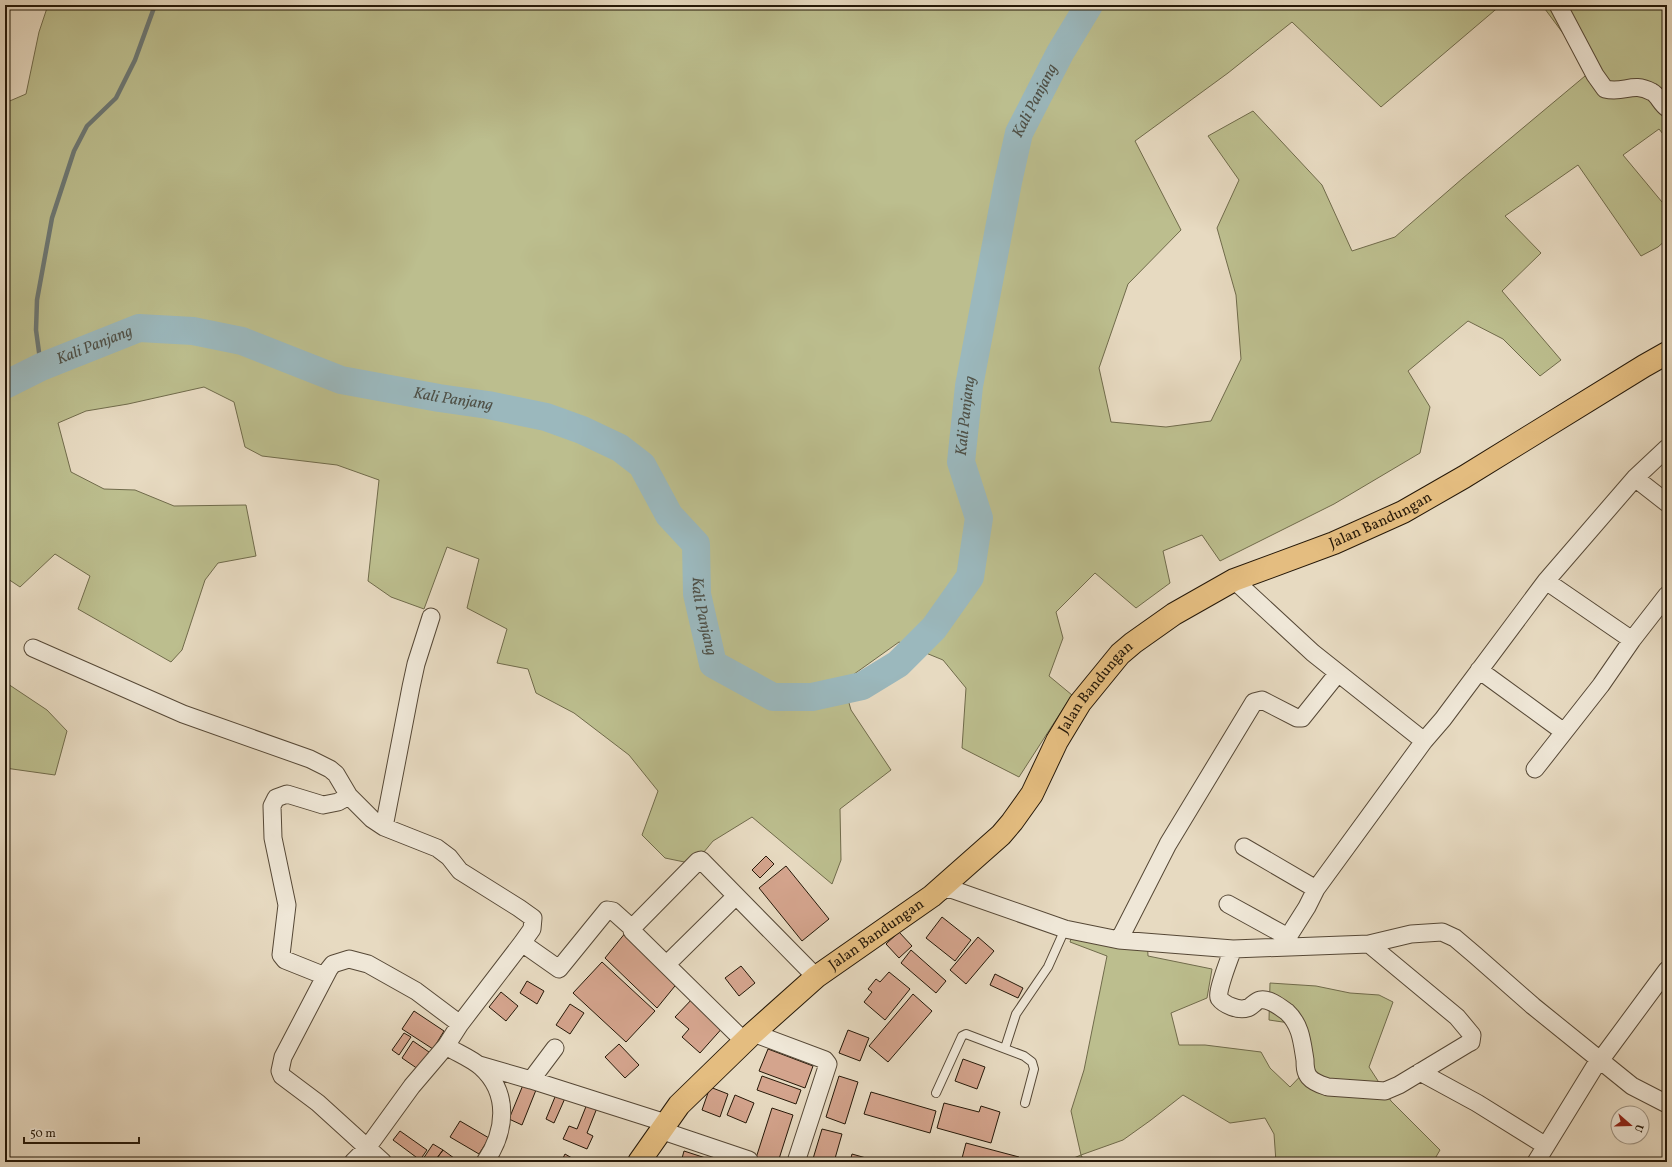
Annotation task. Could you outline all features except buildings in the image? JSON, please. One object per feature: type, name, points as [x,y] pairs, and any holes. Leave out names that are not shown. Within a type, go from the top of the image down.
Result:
[{"type":"main road","name":"Jalan Bandungan","points":[[639,1162],[679,1104],[749,1037],[816,977],[932,896],[1001,835],[1032,794],[1057,741],[1080,703],[1120,654],[1174,614],[1234,580],[1334,543],[1402,512],[1464,477],[1644,366],[1667,354]]},
{"type":"street","points":[[1558,5],[1595,75],[1605,89],[1614,92],[1638,86],[1653,93],[1667,108]]},
{"type":"street","points":[[1288,942],[1316,889],[1424,741],[1443,719],[1546,580],[1636,478],[1667,448]]},
{"type":"street","points":[[1636,478],[1667,503]]},
{"type":"street","points":[[1234,580],[1313,653],[1424,741]]},
{"type":"street","points":[[1546,580],[1632,640]]},
{"type":"street","points":[[1534,769],[1601,685],[1632,640],[1667,595]]},
{"type":"street","points":[[384,827],[416,664],[431,617]]},
{"type":"street","points":[[33,648],[183,714],[310,759],[330,769],[336,774],[349,796],[372,819],[384,827],[437,848],[448,857],[460,871],[533,918],[532,929],[522,943],[460,1024],[446,1046],[412,1086],[367,1148],[353,1162]]},
{"type":"street","points":[[1479,670],[1564,732]]},
{"type":"street","points":[[1119,940],[1168,844],[1254,702],[1262,700],[1297,718],[1302,718],[1338,673]]},
{"type":"street","points":[[325,976],[285,960],[281,955],[287,905],[273,838],[272,806],[276,798],[287,794],[324,805],[338,802],[349,796]]},
{"type":"street","points":[[1244,848],[1316,889]]},
{"type":"street","points":[[632,928],[700,860],[816,977]]},
{"type":"street","points":[[932,896],[948,888],[1065,929],[1119,940],[1233,949],[1288,942],[1369,944],[1411,934],[1442,932],[1449,935],[1476,955],[1533,1006],[1600,1058],[1632,1086],[1667,1104]]},
{"type":"street","points":[[667,964],[736,896]]},
{"type":"street","points":[[1228,904],[1288,942]]},
{"type":"street","points":[[522,943],[559,969],[608,910],[613,911],[667,964],[749,1037],[825,1060],[828,1064],[796,1162]]},
{"type":"street","points":[[1233,949],[1218,996],[1220,1000],[1227,1005],[1240,1008],[1248,1008],[1258,1000],[1266,1000],[1286,1012],[1299,1030],[1302,1037],[1306,1072],[1312,1080],[1328,1087],[1385,1091],[1471,1042],[1472,1035],[1457,1017],[1369,944]]},
{"type":"street","points":[[383,1162],[318,1103],[282,1076],[280,1071],[283,1057],[325,976],[333,964],[340,961],[349,959],[368,964],[416,991],[460,1024]]},
{"type":"street","points":[[1420,1072],[1477,1103],[1544,1156],[1600,1058],[1602,1058],[1667,970]]},
{"type":"street","points":[[446,1046],[479,1065],[491,1076],[497,1087],[503,1112],[498,1138],[485,1162]]},
{"type":"street","points":[[531,1080],[555,1048]]},
{"type":"street","points":[[479,1065],[531,1080],[663,1127],[749,1160]]},
{"type":"lane","points":[[1005,1048],[1016,1014],[1048,967],[1065,929]]},
{"type":"lane","points":[[936,1093],[963,1035],[1005,1048],[1024,1056],[1032,1062],[1034,1069],[1025,1103]]},
{"type":"green space","points":[[48,5],[1501,5],[1381,107],[1292,22],[1228,73],[1135,141],[1181,230],[1128,284],[1099,368],[1111,422],[1166,427],[1211,421],[1241,359],[1236,295],[1217,228],[1239,180],[1208,136],[1253,111],[1322,185],[1352,251],[1395,237],[1591,71],[1542,5],[1667,5],[1667,139],[1659,129],[1623,155],[1667,208],[1667,239],[1658,247],[1641,256],[1578,165],[1505,216],[1541,253],[1502,291],[1561,360],[1540,376],[1503,339],[1468,321],[1408,371],[1430,407],[1420,453],[1334,504],[1220,561],[1202,535],[1163,551],[1170,583],[1136,608],[1095,573],[1056,612],[1063,638],[1049,676],[1072,695],[1019,777],[962,748],[966,688],[943,660],[899,642],[843,682],[851,710],[891,770],[840,809],[841,860],[832,884],[752,817],[713,841],[694,864],[665,858],[642,835],[658,791],[629,755],[574,713],[536,693],[528,669],[497,663],[507,629],[467,608],[479,559],[447,547],[424,609],[391,597],[368,581],[379,480],[337,465],[262,456],[245,447],[234,402],[204,387],[128,404],[86,411],[58,423],[71,472],[104,489],[135,490],[174,506],[246,505],[256,556],[218,563],[205,580],[182,650],[171,662],[78,609],[90,576],[55,554],[20,587],[5,577],[5,103],[26,94],[39,32]]},
{"type":"green space","points":[[5,682],[47,710],[67,731],[55,775],[5,768]]},
{"type":"green space","points":[[1076,924],[1147,936],[1148,956],[1212,969],[1207,998],[1171,1013],[1179,1045],[1205,1045],[1261,1052],[1270,1068],[1290,1087],[1311,1065],[1303,1025],[1269,1020],[1270,983],[1316,986],[1350,993],[1379,995],[1393,1002],[1369,1067],[1391,1101],[1440,1150],[1433,1162],[1276,1162],[1274,1134],[1265,1118],[1230,1123],[1183,1095],[1123,1140],[1081,1155],[1071,1111],[1084,1070],[1107,956],[1070,942]]},
{"type":"green space","points":[[1081,1155],[1085,1162],[1064,1162]]},
{"type":"waterway","points":[[41,367],[36,330],[37,300],[52,218],[74,151],[87,126],[116,98],[135,60],[155,5]]},
{"type":"waterway","name":"Kali Panjang","points":[[5,385],[41,367],[139,328],[193,331],[242,341],[341,380],[439,398],[488,405],[546,417],[582,430],[620,448],[642,465],[669,515],[696,544],[697,594],[713,664],[773,697],[812,697],[862,686],[898,664],[934,628],[970,577],[979,518],[961,462],[969,386],[1008,182],[1019,133],[1060,53],[1089,5]]}]
